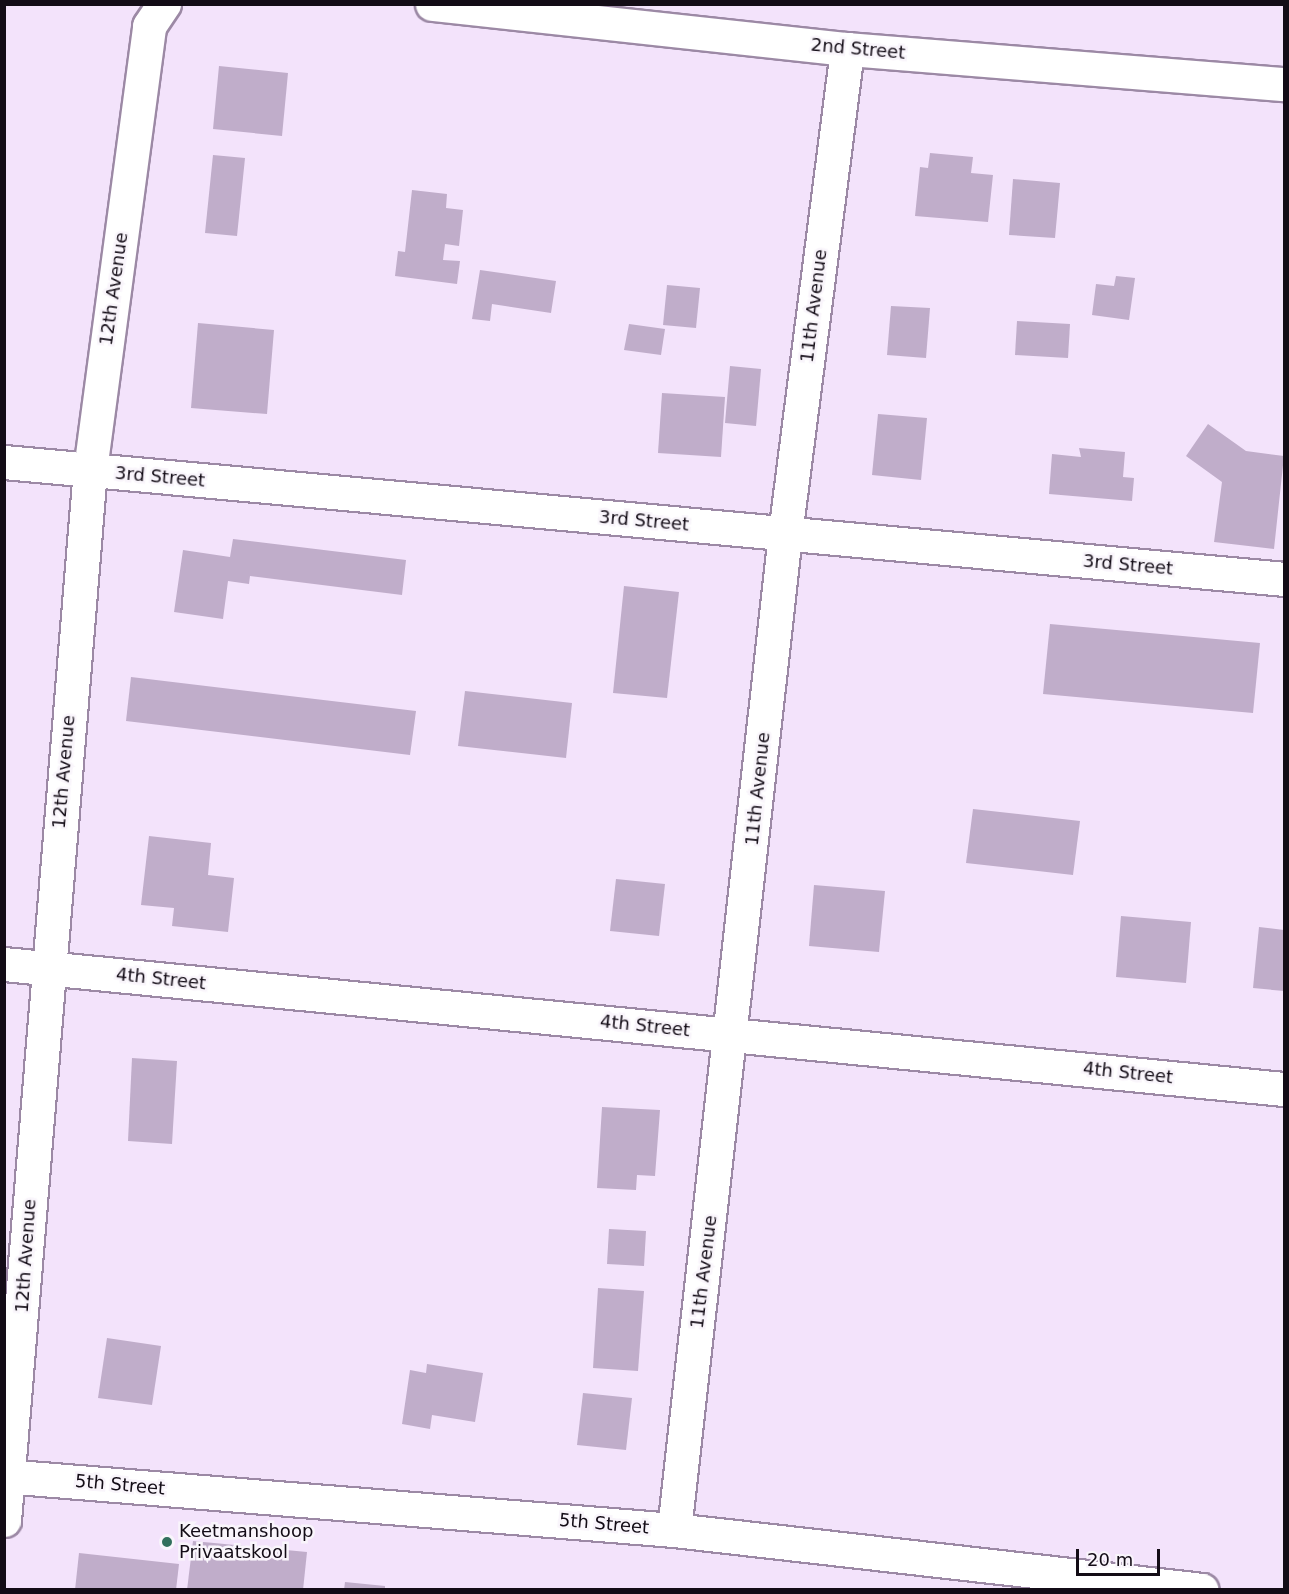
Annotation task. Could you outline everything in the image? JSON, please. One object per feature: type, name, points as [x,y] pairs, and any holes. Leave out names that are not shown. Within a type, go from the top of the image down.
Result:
[{"type":"street","name":"2nd Street","points":[[432,4],[847,49],[1284,84]]},
{"type":"street","name":"12th Avenue","points":[[4,1520],[46,968],[90,470],[156,15]]},
{"type":"street","name":"11th Avenue","points":[[675,1530],[732,1034],[785,534],[847,49]]},
{"type":"street","name":"3rd Street","points":[[4,462],[1284,579]]},
{"type":"street","name":"4th Street","points":[[4,964],[1284,1089]]},
{"type":"street","name":"5th Street","points":[[7,1476],[675,1530],[1202,1590]]},
{"type":"building","points":[[219,66],[288,73],[282,136],[213,129]]},
{"type":"building","points":[[930,153],[973,157],[971,173],[993,175],[988,222],[915,216],[920,167],[928,168]]},
{"type":"building","points":[[213,155],[245,158],[237,236],[205,233]]},
{"type":"building","points":[[1013,179],[1060,183],[1055,238],[1009,235]]},
{"type":"building","points":[[412,190],[447,194],[446,208],[463,210],[459,246],[445,244],[443,260],[460,261],[457,284],[395,276],[398,251],[405,252]]},
{"type":"building","points":[[480,270],[556,281],[551,313],[492,304],[490,321],[472,319]]},
{"type":"building","points":[[1116,276],[1135,278],[1129,320],[1092,315],[1096,284],[1114,286]]},
{"type":"building","points":[[667,285],[700,288],[696,328],[663,325]]},
{"type":"building","points":[[891,306],[930,308],[926,358],[887,355]]},
{"type":"building","points":[[1017,321],[1070,324],[1068,358],[1015,355]]},
{"type":"building","points":[[198,323],[274,330],[267,414],[191,408]]},
{"type":"building","points":[[629,324],[665,329],[661,355],[624,350]]},
{"type":"building","points":[[730,366],[761,369],[756,426],[725,423]]},
{"type":"building","points":[[662,393],[725,397],[721,457],[658,453]]},
{"type":"building","points":[[878,414],[927,418],[921,480],[872,475]]},
{"type":"building","points":[[1208,424],[1246,451],[1284,456],[1274,549],[1214,542],[1222,482],[1186,456]]},
{"type":"building","points":[[1079,448],[1125,452],[1123,477],[1134,478],[1132,501],[1049,494],[1052,454],[1081,457]]},
{"type":"building","points":[[233,539],[406,560],[402,595],[250,576],[249,584],[228,581],[223,619],[174,612],[183,550],[230,557]]},
{"type":"building","points":[[624,586],[679,592],[667,698],[613,693]]},
{"type":"building","points":[[1050,624],[1260,643],[1253,713],[1043,694]]},
{"type":"building","points":[[131,677],[416,711],[410,755],[126,721]]},
{"type":"building","points":[[465,691],[572,703],[566,758],[458,746]]},
{"type":"building","points":[[973,809],[1080,821],[1073,875],[966,863]]},
{"type":"building","points":[[149,836],[211,843],[208,875],[234,878],[228,932],[172,926],[174,908],[141,905]]},
{"type":"building","points":[[616,879],[665,884],[659,936],[610,931]]},
{"type":"building","points":[[814,885],[885,891],[879,952],[809,946]]},
{"type":"building","points":[[1121,916],[1191,922],[1186,983],[1116,977]]},
{"type":"building","points":[[1259,927],[1284,930],[1284,991],[1253,988]]},
{"type":"building","points":[[132,1058],[177,1061],[172,1144],[128,1141]]},
{"type":"building","points":[[602,1107],[660,1110],[655,1176],[637,1175],[636,1190],[597,1188]]},
{"type":"building","points":[[609,1229],[646,1231],[644,1266],[607,1264]]},
{"type":"building","points":[[598,1288],[644,1291],[638,1371],[593,1368]]},
{"type":"building","points":[[107,1338],[161,1346],[152,1405],[98,1398]]},
{"type":"building","points":[[427,1364],[483,1373],[475,1422],[432,1415],[430,1429],[402,1424],[410,1370],[426,1373]]},
{"type":"building","points":[[583,1393],[632,1398],[626,1450],[577,1445]]},
{"type":"building","points":[[193,1541],[307,1552],[303,1590],[187,1590]]},
{"type":"building","points":[[79,1553],[179,1564],[176,1590],[75,1590]]},
{"type":"building","points":[[345,1582],[385,1586],[385,1590],[344,1590]]},
{"type":"place","name":"Keetmanshoop Privaatskool","points":[[167,1542]]}]
